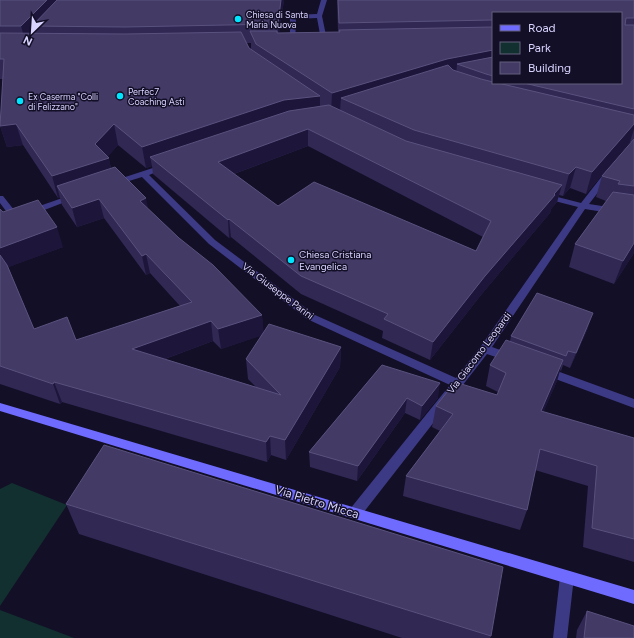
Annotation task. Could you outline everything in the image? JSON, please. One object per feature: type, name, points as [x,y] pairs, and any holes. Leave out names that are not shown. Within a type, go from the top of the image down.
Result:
[{"type":"street","points":[[324,0],[319,16],[321,46],[332,45]]},
{"type":"street","points":[[284,46],[295,46],[293,16],[319,16]]},
{"type":"street","points":[[106,187],[172,164]]},
{"type":"street","name":"Via Giacomo Leopardi","points":[[355,513],[456,383],[485,349],[583,206],[615,166]]},
{"type":"street","name":"Via Giuseppe Parini","points":[[144,174],[212,242],[311,317],[456,383]]},
{"type":"street","points":[[0,198],[11,218],[83,194]]},
{"type":"street","points":[[537,194],[583,206],[634,214]]},
{"type":"street","points":[[485,349],[521,362]]},
{"type":"street","points":[[535,367],[634,404]]},
{"type":"street","name":"Via Pietro Micca","points":[[0,407],[634,597]]},
{"type":"street","points":[[560,638],[567,577]]},
{"type":"green space","points":[[12,483],[67,505],[0,606],[0,489]]},
{"type":"green space","points":[[0,610],[74,638],[0,638]]},
{"type":"building","points":[[0,0],[47,0],[21,26],[0,26]]},
{"type":"building","points":[[57,0],[281,0],[278,24],[125,27],[32,26]]},
{"type":"building","points":[[338,0],[634,0],[634,18],[626,18],[625,25],[634,25],[634,109],[528,84],[622,84],[622,12],[492,12],[492,20],[339,23]]},
{"type":"building","points":[[492,27],[492,50],[447,59],[332,93],[256,44],[250,31],[277,31],[277,33],[340,32],[339,30]]},
{"type":"building","points":[[241,32],[249,48],[320,96],[284,100],[142,147],[114,124],[95,144],[109,158],[52,176],[16,124],[0,126],[4,59],[0,59],[0,33],[125,34]]},
{"type":"building","points":[[492,57],[492,76],[486,74],[457,64]]},
{"type":"building","points":[[448,65],[453,70],[492,82],[492,84],[502,84],[634,115],[634,124],[592,172],[576,167],[569,174],[414,130],[341,98]]},
{"type":"building","points":[[329,105],[406,141],[562,185],[485,276],[433,342],[384,319],[388,314],[301,276],[229,219],[228,220],[150,157],[289,111]],"holes":[[[308,129],[491,221],[476,251],[314,182],[278,206],[218,162]]]},
{"type":"building","points":[[634,139],[634,186],[618,184],[620,181],[602,176]]},
{"type":"building","points":[[115,167],[146,198],[140,201],[179,238],[213,265],[262,315],[218,329],[211,321],[132,349],[281,395],[246,359],[269,324],[341,347],[285,440],[270,436],[266,442],[54,382],[53,384],[0,366],[0,255],[7,265],[34,329],[67,317],[76,340],[192,302],[146,254],[142,256],[99,199],[72,208],[57,186]]},
{"type":"building","points":[[613,192],[634,195],[634,243],[623,261],[575,244]]},
{"type":"building","points":[[38,200],[57,227],[0,248],[0,209],[3,212]]},
{"type":"building","points":[[537,293],[593,313],[576,353],[568,351],[566,356],[511,336]]},
{"type":"building","points":[[506,340],[563,360],[541,411],[634,438],[634,539],[592,528],[597,466],[540,449],[527,510],[406,476],[453,414],[436,406],[455,382],[497,395],[506,373],[490,365]]},
{"type":"building","points":[[382,365],[440,383],[422,406],[407,398],[358,466],[309,452]]},
{"type":"building","points":[[104,445],[503,567],[491,636],[66,504]]},
{"type":"building","points":[[587,611],[634,626],[634,638],[584,638]]},
{"type":"place","name":"Chiesa di Santa Maria Nuova","points":[[238,19]]},
{"type":"place","name":"Perfec7 Coaching Asti","points":[[120,96]]},
{"type":"place","name":"Ex Caserma \"Colli di Felizzano\"","points":[[20,101]]},
{"type":"place","name":"Chiesa Cristiana Evangelica","points":[[291,260]]}]
